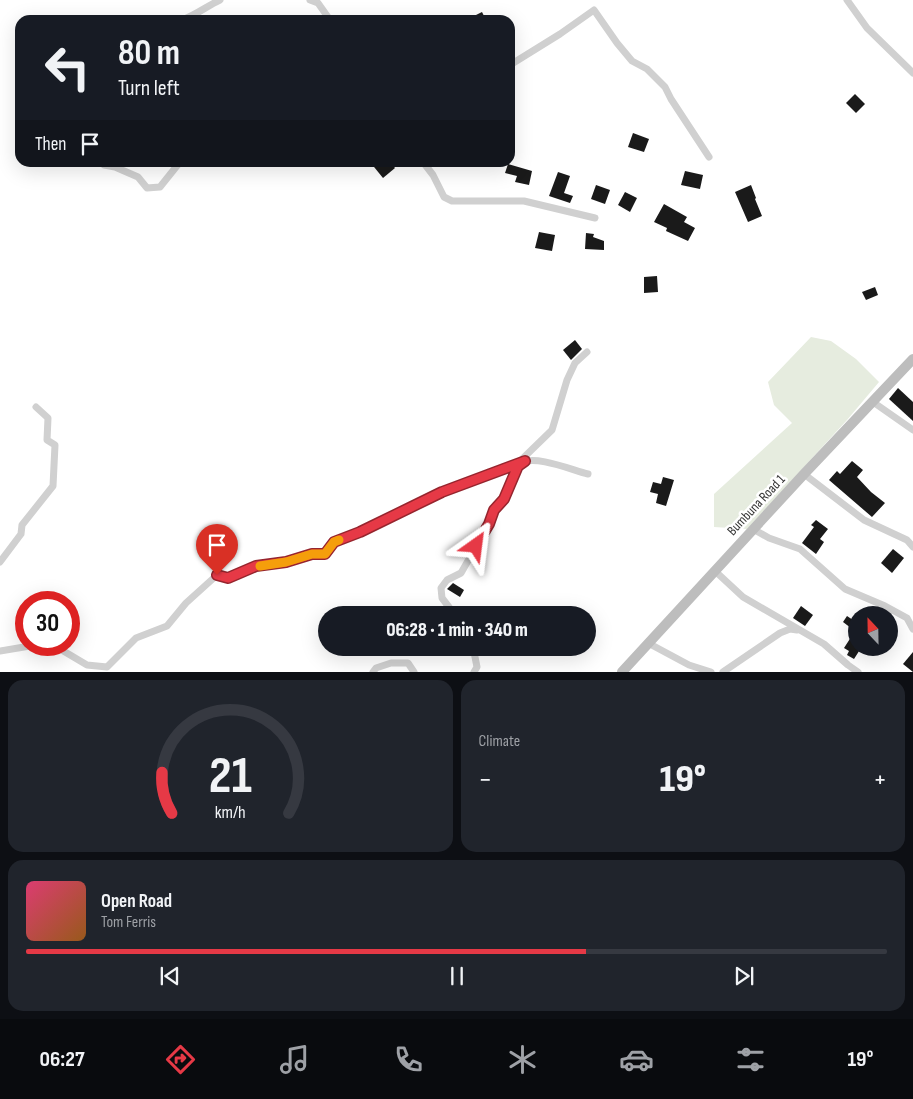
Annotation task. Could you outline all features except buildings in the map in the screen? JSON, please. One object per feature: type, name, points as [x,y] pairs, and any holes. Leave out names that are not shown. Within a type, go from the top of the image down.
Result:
[{"type":"main road","name":"Bumbuna Road 1","points":[[622,672],[804,474],[913,360]]},
{"type":"street","points":[[194,15],[220,0]]},
{"type":"street","points":[[310,0],[318,3],[326,15]]},
{"type":"street","points":[[847,0],[867,28],[891,54],[913,73]]},
{"type":"street","points":[[515,62],[594,10],[632,61],[647,69],[665,87],[709,156]]},
{"type":"street","points":[[115,167],[138,177],[147,188],[160,187],[176,167]]},
{"type":"street","points":[[427,167],[444,196],[452,201],[524,201],[595,218]]},
{"type":"street","points":[[516,465],[552,430],[567,380],[575,363],[587,352]]},
{"type":"street","points":[[873,402],[913,430]]},
{"type":"street","points":[[0,562],[22,534],[22,525],[53,486],[55,446],[47,440],[48,418],[36,407]]},
{"type":"street","points":[[448,606],[442,598],[441,588],[447,580],[461,574],[489,524],[494,510],[504,499],[518,466],[525,461]]},
{"type":"street","points":[[0,651],[30,646],[55,646],[87,665],[107,667],[136,638],[167,626],[186,603],[217,575],[228,578],[256,566],[286,562],[312,554],[325,554],[334,542],[360,532],[442,492],[525,461],[564,466],[588,474]]},
{"type":"street","points":[[804,474],[864,520],[907,540],[913,547]]},
{"type":"street","points":[[754,529],[768,538],[800,549],[845,589],[885,606],[907,618],[913,629]]},
{"type":"street","points":[[715,572],[743,597],[824,644],[856,670]]},
{"type":"street","points":[[723,672],[780,633],[790,629],[798,630]]},
{"type":"street","points":[[648,643],[689,666],[711,672]]},
{"type":"street","points":[[474,672],[477,667],[475,656]]},
{"type":"street","points":[[373,672],[376,668],[391,663],[408,663],[414,672]]},
{"type":"shaded area","points":[[811,337],[831,341],[856,359],[879,382],[847,420],[747,529],[714,527],[714,494],[792,423],[774,405],[768,382]]},
{"type":"slow traffic","points":[[260,566],[286,562],[312,554],[325,554],[334,542],[339,540]]},
{"type":"route","points":[[217,575],[228,578],[256,566],[286,562],[312,554],[325,554],[334,542],[360,532],[442,492],[525,461],[518,466],[504,499],[494,510],[489,524],[476,546]]}]
